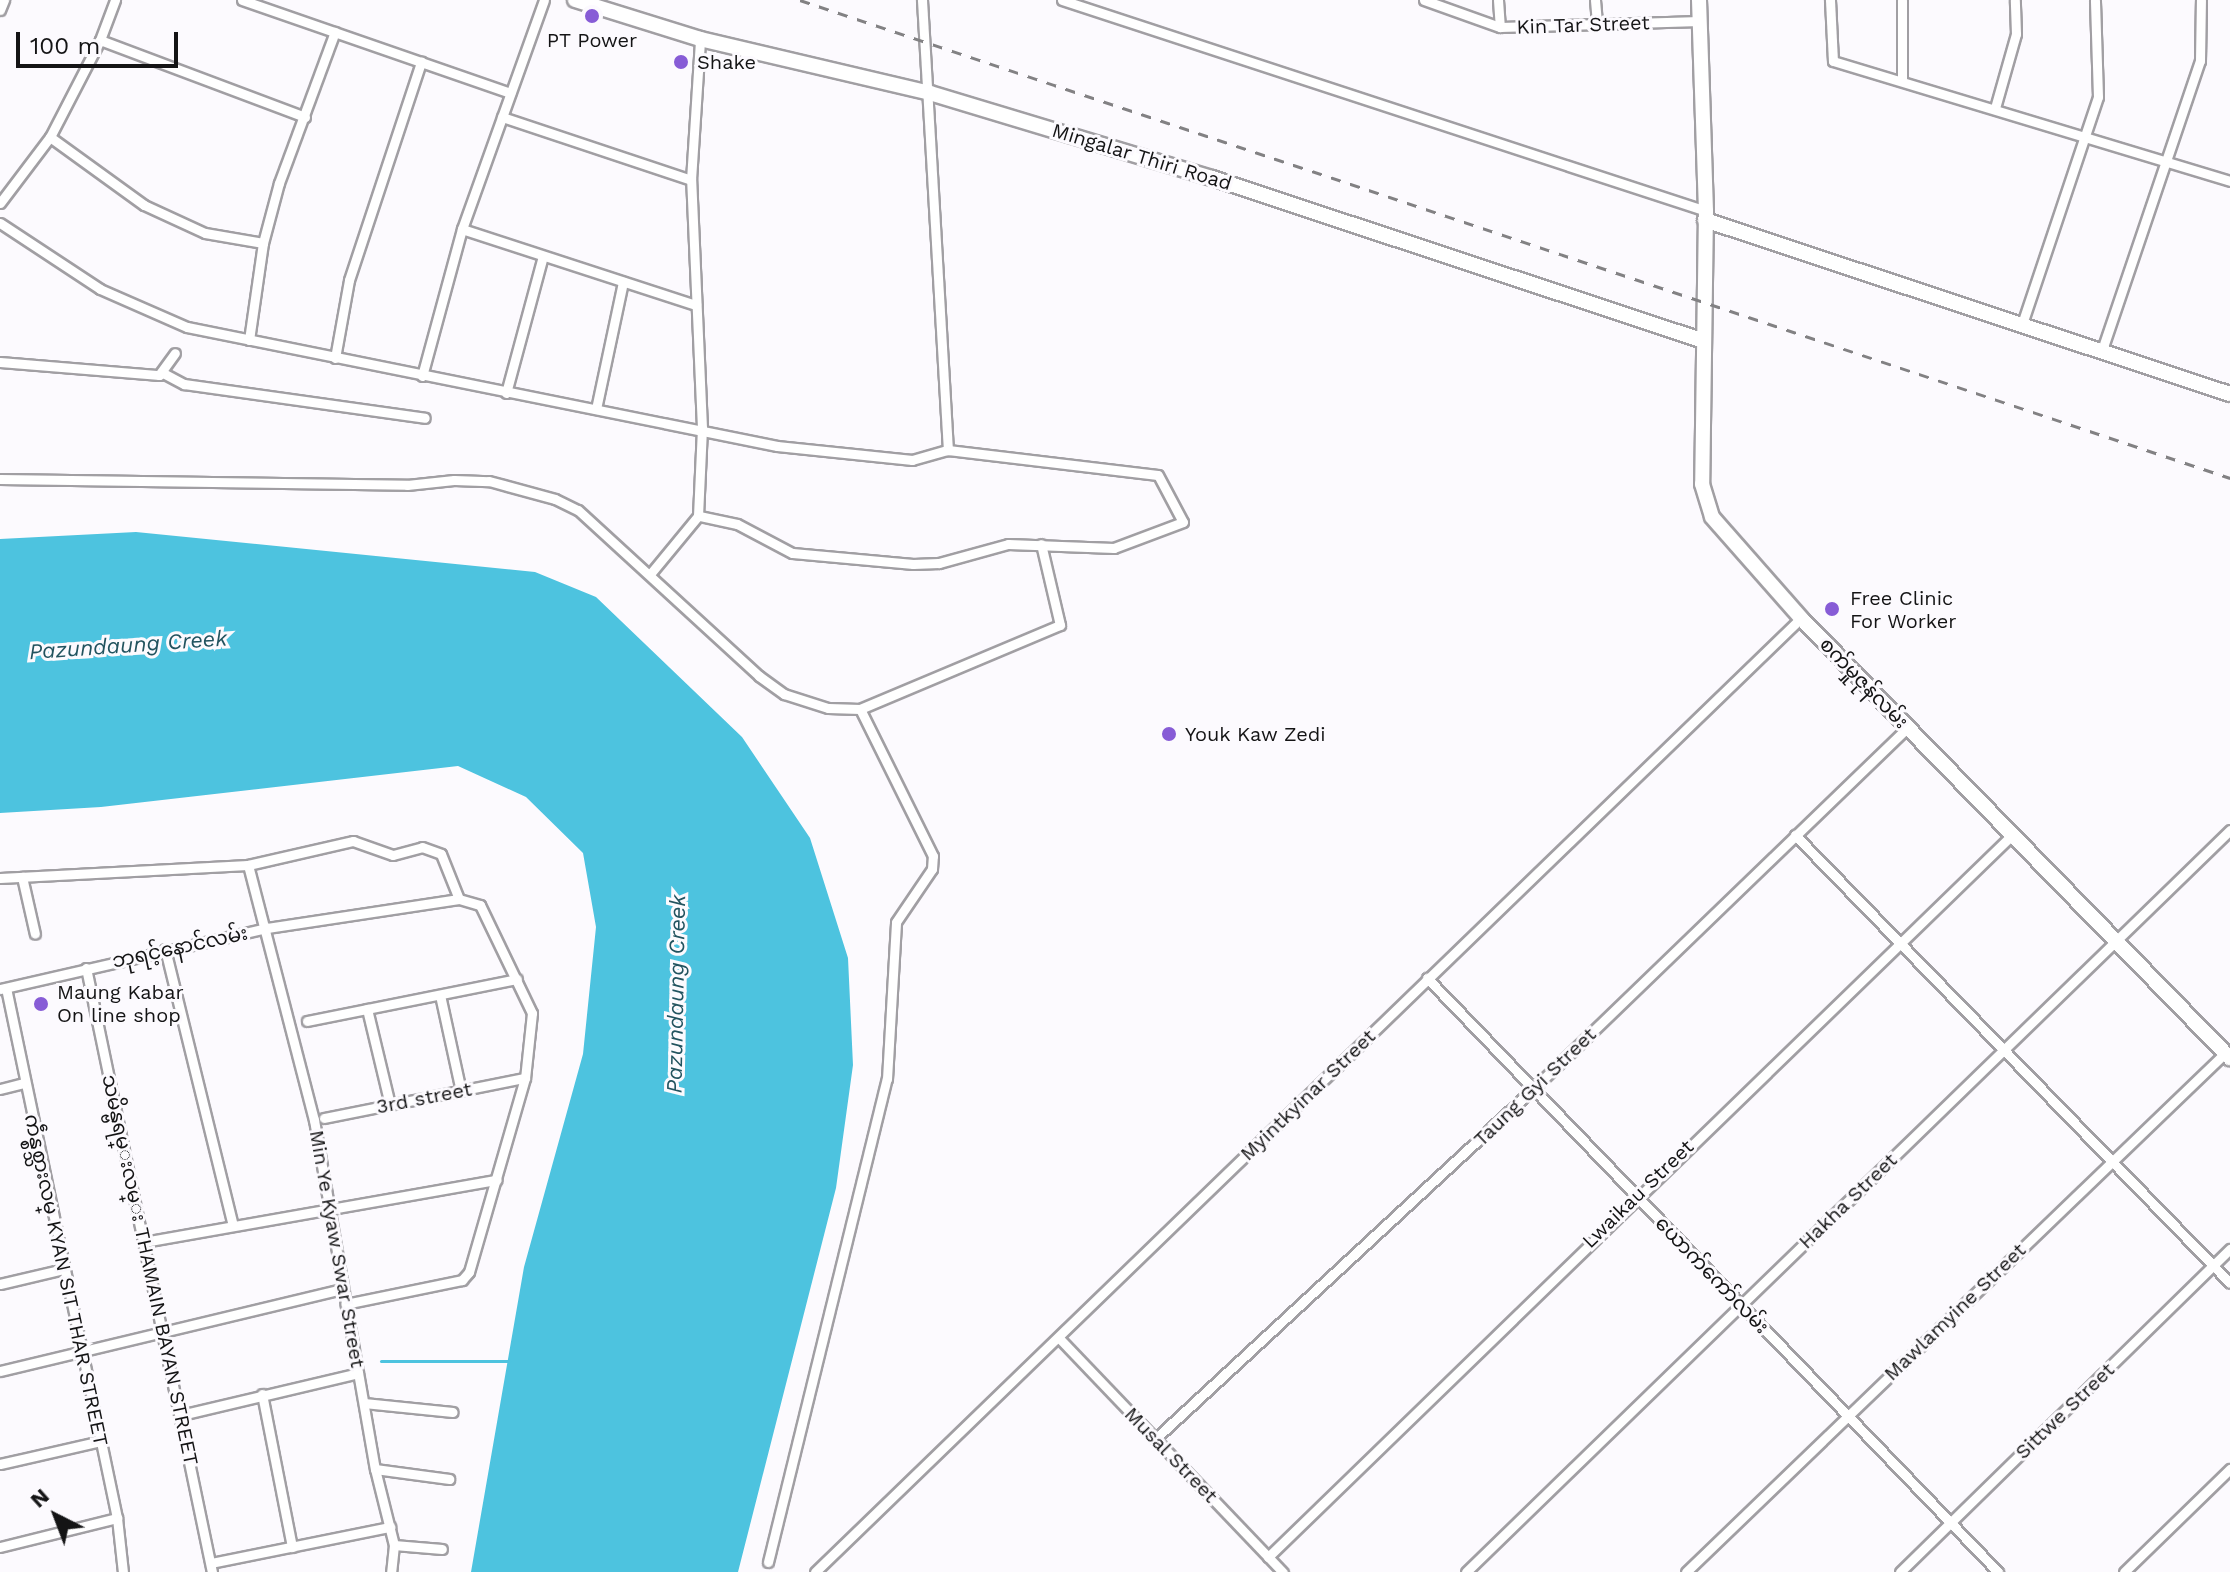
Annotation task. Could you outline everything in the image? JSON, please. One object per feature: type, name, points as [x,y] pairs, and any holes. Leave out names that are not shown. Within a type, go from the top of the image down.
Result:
[{"type":"street","points":[[0,10],[4,0]]},
{"type":"street","points":[[0,203],[50,137],[100,40],[115,0]]},
{"type":"street","points":[[242,0],[510,93]]},
{"type":"street","points":[[422,376],[462,229],[544,0]]},
{"type":"street","name":"Mingalar Thiri Road","points":[[575,0],[700,39],[930,93],[1212,178],[1701,340]]},
{"type":"street","points":[[922,0],[930,93],[948,450]]},
{"type":"street","points":[[1062,0],[2230,394]]},
{"type":"street","name":"Kin Tar Street","points":[[1424,0],[1500,27],[1700,21]]},
{"type":"street","points":[[1498,0],[1500,27]]},
{"type":"street","points":[[1595,0],[1597,25]]},
{"type":"street","name":"စက်မှုဇုန်လမ်း","points":[[1699,0],[1706,216],[1701,340],[1705,503],[1712,517],[1801,618],[2228,1056]]},
{"type":"street","points":[[1830,0],[1833,61],[2089,135],[2230,181]]},
{"type":"street","points":[[1902,0],[1902,81]]},
{"type":"street","points":[[1995,108],[2016,34],[2015,0]]},
{"type":"street","points":[[2022,324],[2089,135],[2098,97],[2095,0]]},
{"type":"street","points":[[2102,350],[2200,61],[2201,0]]},
{"type":"street","points":[[249,340],[263,243],[335,32]]},
{"type":"street","points":[[651,573],[698,516],[702,428],[691,180],[700,39]]},
{"type":"street","points":[[100,40],[305,117]]},
{"type":"street","points":[[335,358],[349,280],[421,62]]},
{"type":"street","points":[[502,117],[691,180]]},
{"type":"street","points":[[50,137],[144,205],[205,233],[263,243]]},
{"type":"street","points":[[0,223],[142,311],[249,340],[506,393],[702,428],[777,446],[912,460],[948,450],[1158,475],[1183,522],[1114,548],[1008,544],[939,563],[816,558],[792,553],[737,524],[698,516]]},
{"type":"street","points":[[462,229],[696,305]]},
{"type":"street","points":[[506,393],[543,256]]},
{"type":"street","points":[[596,409],[623,282]]},
{"type":"street","points":[[163,373],[175,353]]},
{"type":"street","points":[[0,362],[163,373],[184,384],[425,418]]},
{"type":"street","points":[[0,479],[407,485],[489,481],[578,510],[784,694],[808,704],[860,709],[1060,625],[1041,544]]},
{"type":"street","name":"Myintkyinar Street","points":[[815,1572],[1801,618]]},
{"type":"street","points":[[768,1562],[887,1079],[896,922],[932,869],[933,856],[860,709]]},
{"type":"street","name":"Taung Gyi Street","points":[[1155,1439],[1532,1090],[1908,727]]},
{"type":"street","name":"Hakha Street","points":[[1466,1572],[2230,830]]},
{"type":"street","points":[[1795,835],[2230,1283]]},
{"type":"street","name":"Lwaikau Street","points":[[1268,1557],[1636,1195],[2012,835]]},
{"type":"street","points":[[0,878],[248,865],[353,841],[393,855],[422,847],[444,857],[459,899],[480,905],[532,1013],[525,1078],[466,1276],[345,1304]]},
{"type":"street","name":"Min Ye Kyaw Swar Street","points":[[248,865],[293,1023],[375,1469],[394,1545],[391,1572]]},
{"type":"street","points":[[22,877],[35,934]]},
{"type":"street","name":"ဘုရင့်နောင်လမ်း","points":[[3,988],[267,928],[459,899]]},
{"type":"street","points":[[165,949],[233,1225]]},
{"type":"street","name":"သမိန္ဗရမ္းလမ္း THAMAIN BAYAN STREET","points":[[86,968],[212,1568]]},
{"type":"street","name":"ယောက်ကော်လမ်း","points":[[1427,978],[1998,1572]]},
{"type":"street","points":[[307,1021],[517,979]]},
{"type":"street","name":"ကဵန္စစ္သားလမ္ KYAN SIT THAR STREET","points":[[3,988],[117,1518],[123,1572]]},
{"type":"street","points":[[440,995],[461,1091]]},
{"type":"street","points":[[367,1009],[390,1105]]},
{"type":"street","name":"Mawlamyine Street","points":[[1686,1572],[2111,1162],[2228,1056]]},
{"type":"street","name":"3rd street","points":[[324,1118],[525,1078]]},
{"type":"street","points":[[0,1089],[24,1083]]},
{"type":"street","points":[[144,1242],[329,1207],[497,1180]]},
{"type":"street","name":"Sittwe Street","points":[[1900,1572],[2230,1249]]},
{"type":"street","points":[[0,1284],[64,1269]]},
{"type":"street","points":[[0,1371],[163,1328],[341,1289]]},
{"type":"street","name":"Musal Street","points":[[1059,1338],[1283,1572]]},
{"type":"street","points":[[181,1415],[358,1373]]},
{"type":"street","points":[[262,1394],[292,1547]]},
{"type":"street","points":[[364,1403],[453,1412]]},
{"type":"street","points":[[0,1464],[101,1441]]},
{"type":"street","points":[[375,1469],[449,1479]]},
{"type":"street","points":[[2124,1572],[2230,1469]]},
{"type":"street","points":[[0,1547],[117,1518]]},
{"type":"street","points":[[212,1568],[292,1547],[390,1527]]},
{"type":"street","points":[[394,1545],[442,1549]]},
{"type":"water","name":"Pazundaung Creek","points":[[136,532],[535,572],[596,597],[742,737],[810,838],[848,958],[853,1065],[836,1188],[738,1572],[471,1572],[524,1267],[583,1054],[596,927],[583,853],[526,797],[458,766],[101,807],[0,813],[0,539]]},
{"type":"waterway","points":[[381,1361],[509,1361]]},
{"type":"railway","points":[[800,0],[2230,478]]},
{"type":"place","name":"PT Power","points":[[592,16]]},
{"type":"place","name":"Shake","points":[[681,62]]},
{"type":"place","name":"Free Clinic For Worker","points":[[1832,609]]},
{"type":"place","name":"Youk Kaw Zedi","points":[[1169,734]]},
{"type":"place","name":"Maung Kabar On line shop","points":[[41,1004]]}]
